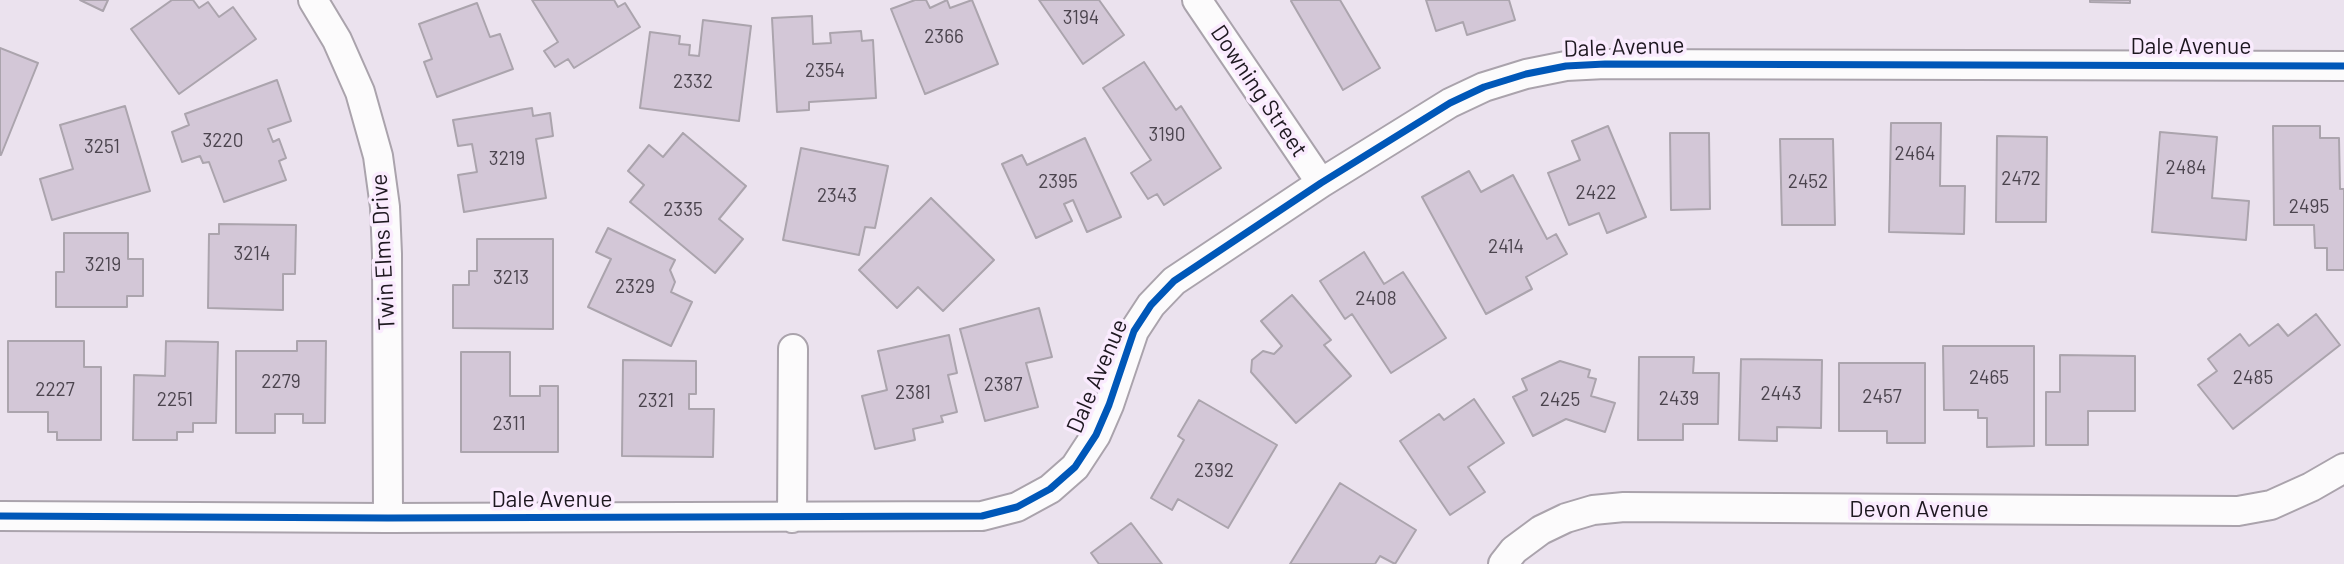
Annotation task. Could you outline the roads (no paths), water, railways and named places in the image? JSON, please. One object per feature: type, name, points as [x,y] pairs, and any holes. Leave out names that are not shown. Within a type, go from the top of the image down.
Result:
[{"type":"street","name":"Twin Elms Drive","points":[[313,0],[337,40],[355,81],[378,156],[385,207],[387,254],[388,518]]},
{"type":"street","name":"Downing Street","points":[[1197,0],[1321,183]]},
{"type":"street","name":"Dale Avenue","points":[[0,516],[982,516],[1017,507],[1050,489],[1075,467],[1096,435],[1134,331],[1151,305],[1174,281],[1321,183],[1450,103],[1484,87],[1526,74],[1566,66],[1605,64],[2344,66]]},
{"type":"street","points":[[792,518],[793,349]]},
{"type":"street","name":"Devon Avenue","points":[[1503,564],[1514,550],[1541,530],[1566,518],[1593,510],[2238,511],[2271,505],[2344,468]]}]
